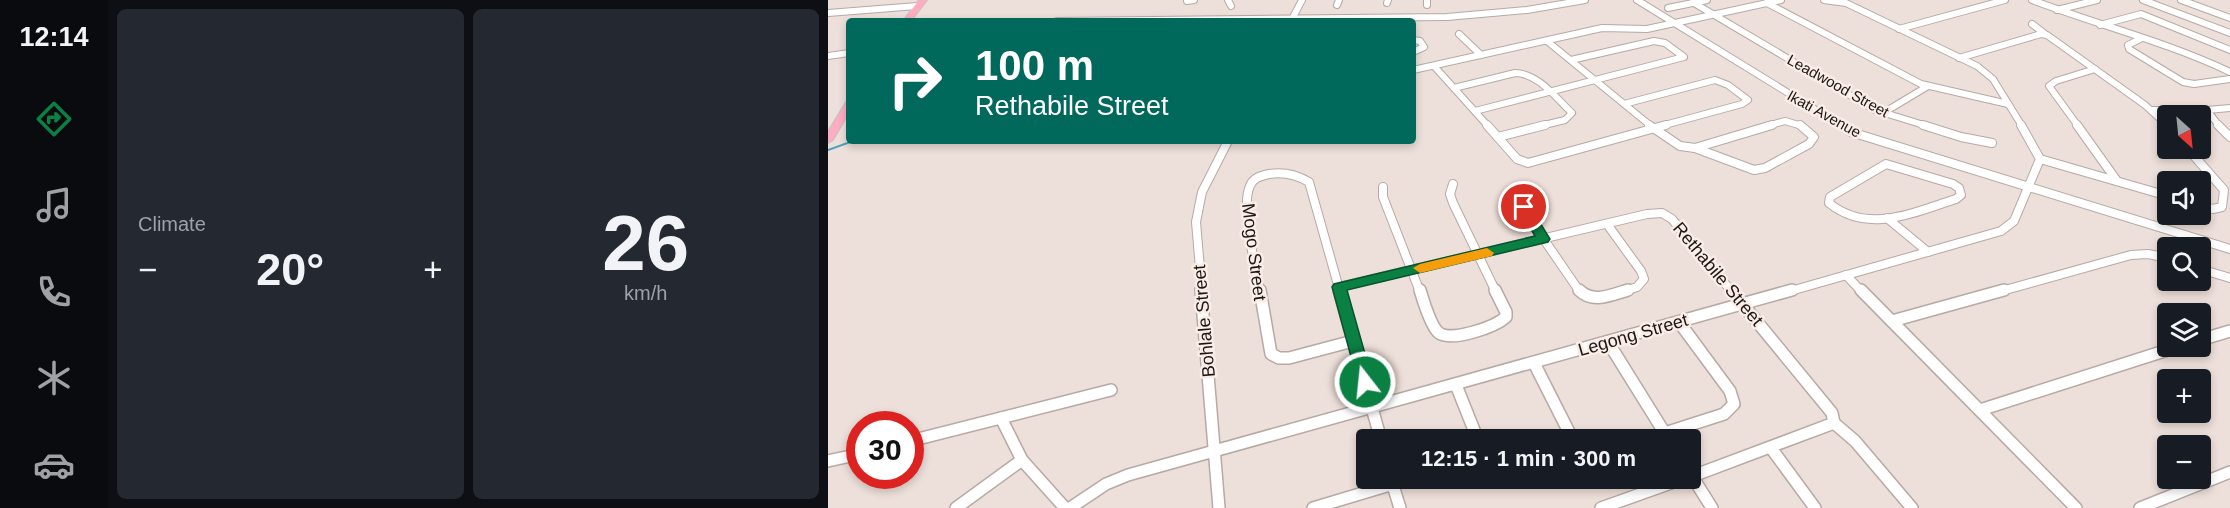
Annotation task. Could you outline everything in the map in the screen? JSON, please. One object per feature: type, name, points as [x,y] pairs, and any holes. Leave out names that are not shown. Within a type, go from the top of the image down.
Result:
[{"type":"main road","points":[[918,18],[931,0]]},
{"type":"main road","points":[[909,18],[920,3]]},
{"type":"main road","points":[[829,138],[846,109]]},
{"type":"main road","points":[[829,138],[846,119]]},
{"type":"street","points":[[1293,18],[1302,0]]},
{"type":"street","points":[[1381,18],[1470,16],[1527,10],[1585,0]]},
{"type":"street","name":"Ikati Avenue","points":[[1637,0],[1844,129],[1885,144],[2230,249]]},
{"type":"street","points":[[1668,8],[1707,0]]},
{"type":"street","points":[[1416,69],[1602,28],[1641,30],[1781,0]]},
{"type":"street","points":[[1824,0],[1846,3],[1987,73],[2035,144],[2040,159],[2157,193]]},
{"type":"street","points":[[1846,3],[1855,0]]},
{"type":"street","points":[[1899,29],[2005,0]]},
{"type":"street","points":[[2032,0],[2099,25],[2198,57],[2230,72]]},
{"type":"street","points":[[2057,10],[2097,0]]},
{"type":"street","points":[[2143,0],[2230,33]]},
{"type":"street","points":[[2184,0],[2230,18]]},
{"type":"street","points":[[828,13],[920,3]]},
{"type":"street","name":"Leadwood Street","points":[[1694,3],[1882,113],[1961,137],[1992,143]]},
{"type":"street","points":[[1767,3],[1928,86],[2008,104]]},
{"type":"street","points":[[2221,15],[2230,12]]},
{"type":"street","points":[[2099,25],[2141,14],[2230,50]]},
{"type":"street","points":[[2032,24],[2157,116]]},
{"type":"street","points":[[1459,34],[1482,55]]},
{"type":"street","points":[[1959,58],[2048,35]]},
{"type":"street","points":[[2140,39],[2128,45],[2129,49],[2178,80],[2194,84],[2230,79]]},
{"type":"street","points":[[1416,40],[1420,41],[1424,47],[1416,51]]},
{"type":"street","points":[[1547,41],[1654,129],[1676,144],[1695,148],[1745,168],[1758,170],[1809,144],[1814,137],[1796,123],[1785,121],[1695,148]]},
{"type":"street","points":[[1475,111],[1679,60],[1684,56],[1665,43],[1654,41],[1571,60]]},
{"type":"street","points":[[828,57],[846,54]]},
{"type":"street","points":[[1434,66],[1517,159],[1528,163],[1746,103],[1747,98],[1723,82],[1715,80],[1624,104]]},
{"type":"street","points":[[2095,69],[2056,81],[2049,86],[2118,182]]},
{"type":"street","points":[[1454,88],[1520,73],[1533,77],[1572,113],[1569,118],[1498,138]]},
{"type":"street","points":[[1882,113],[1928,86]]},
{"type":"street","points":[[2211,110],[2230,108]]},
{"type":"street","points":[[2151,110],[2157,110]]},
{"type":"street","points":[[2211,115],[2230,137]]},
{"type":"street","name":"Bohlale Street","points":[[1219,508],[1196,222],[1202,192],[1226,144]]},
{"type":"street","name":"Legong Street","points":[[1070,508],[1116,479],[1744,304],[2006,228],[2018,215],[2040,159]]},
{"type":"street","points":[[2197,159],[2207,171]]},
{"type":"street","points":[[1886,164],[1949,182],[1961,192],[1956,199],[1887,218],[1868,222],[1857,220],[1835,209],[1828,200],[1886,164]]},
{"type":"street","name":"Mogo Street","points":[[1353,341],[1289,358],[1279,358],[1271,354],[1245,202],[1251,184],[1256,179],[1265,175],[1292,176],[1304,178],[1309,182],[1378,429]]},
{"type":"street","points":[[2211,175],[2224,190],[2222,207],[2211,209]]},
{"type":"street","points":[[1383,187],[1383,197],[1434,327],[1442,334],[1454,336],[1498,324],[1506,317],[1506,307],[1451,198],[1453,184]]},
{"type":"street","points":[[1525,198],[1524,207],[1543,239],[1583,295],[1599,297],[1635,288],[1643,283],[1644,275],[1607,224]]},
{"type":"street","name":"Rethabile Street","points":[[1339,287],[1651,213],[1665,214],[1744,304],[1832,413],[1834,423],[1855,441],[1912,508]]},
{"type":"street","points":[[1887,218],[1928,252]]},
{"type":"street","points":[[1892,321],[2131,255],[2157,256]]},
{"type":"street","points":[[2211,272],[2230,278]]},
{"type":"street","points":[[1846,275],[2076,508]]},
{"type":"street","points":[[1679,322],[1730,391],[1734,404],[1725,414],[1685,429]]},
{"type":"street","points":[[2211,337],[2230,331]]},
{"type":"street","points":[[1608,342],[1663,429]]},
{"type":"street","points":[[1980,410],[2157,353]]},
{"type":"street","points":[[1534,363],[1567,429]]},
{"type":"street","points":[[1456,385],[1474,429]]},
{"type":"street","points":[[924,437],[1111,390]]},
{"type":"street","points":[[1001,418],[1022,460],[1065,508]]},
{"type":"street","points":[[1701,472],[1834,423]]},
{"type":"street","points":[[1771,448],[1815,508]]},
{"type":"street","points":[[828,461],[846,457]]},
{"type":"street","points":[[956,508],[1022,460]]},
{"type":"street","points":[[2140,508],[2230,472]]},
{"type":"street","points":[[1313,508],[1369,489]]},
{"type":"street","points":[[1394,489],[1400,508]]},
{"type":"street","points":[[1605,507],[1654,489]]},
{"type":"street","points":[[1699,489],[1712,508]]},
{"type":"waterway","points":[[828,150],[846,144]]},
{"type":"slow traffic","points":[[1420,268],[1487,253]]},
{"type":"route","points":[[1365,382],[1339,287],[1543,239],[1524,207]]}]
